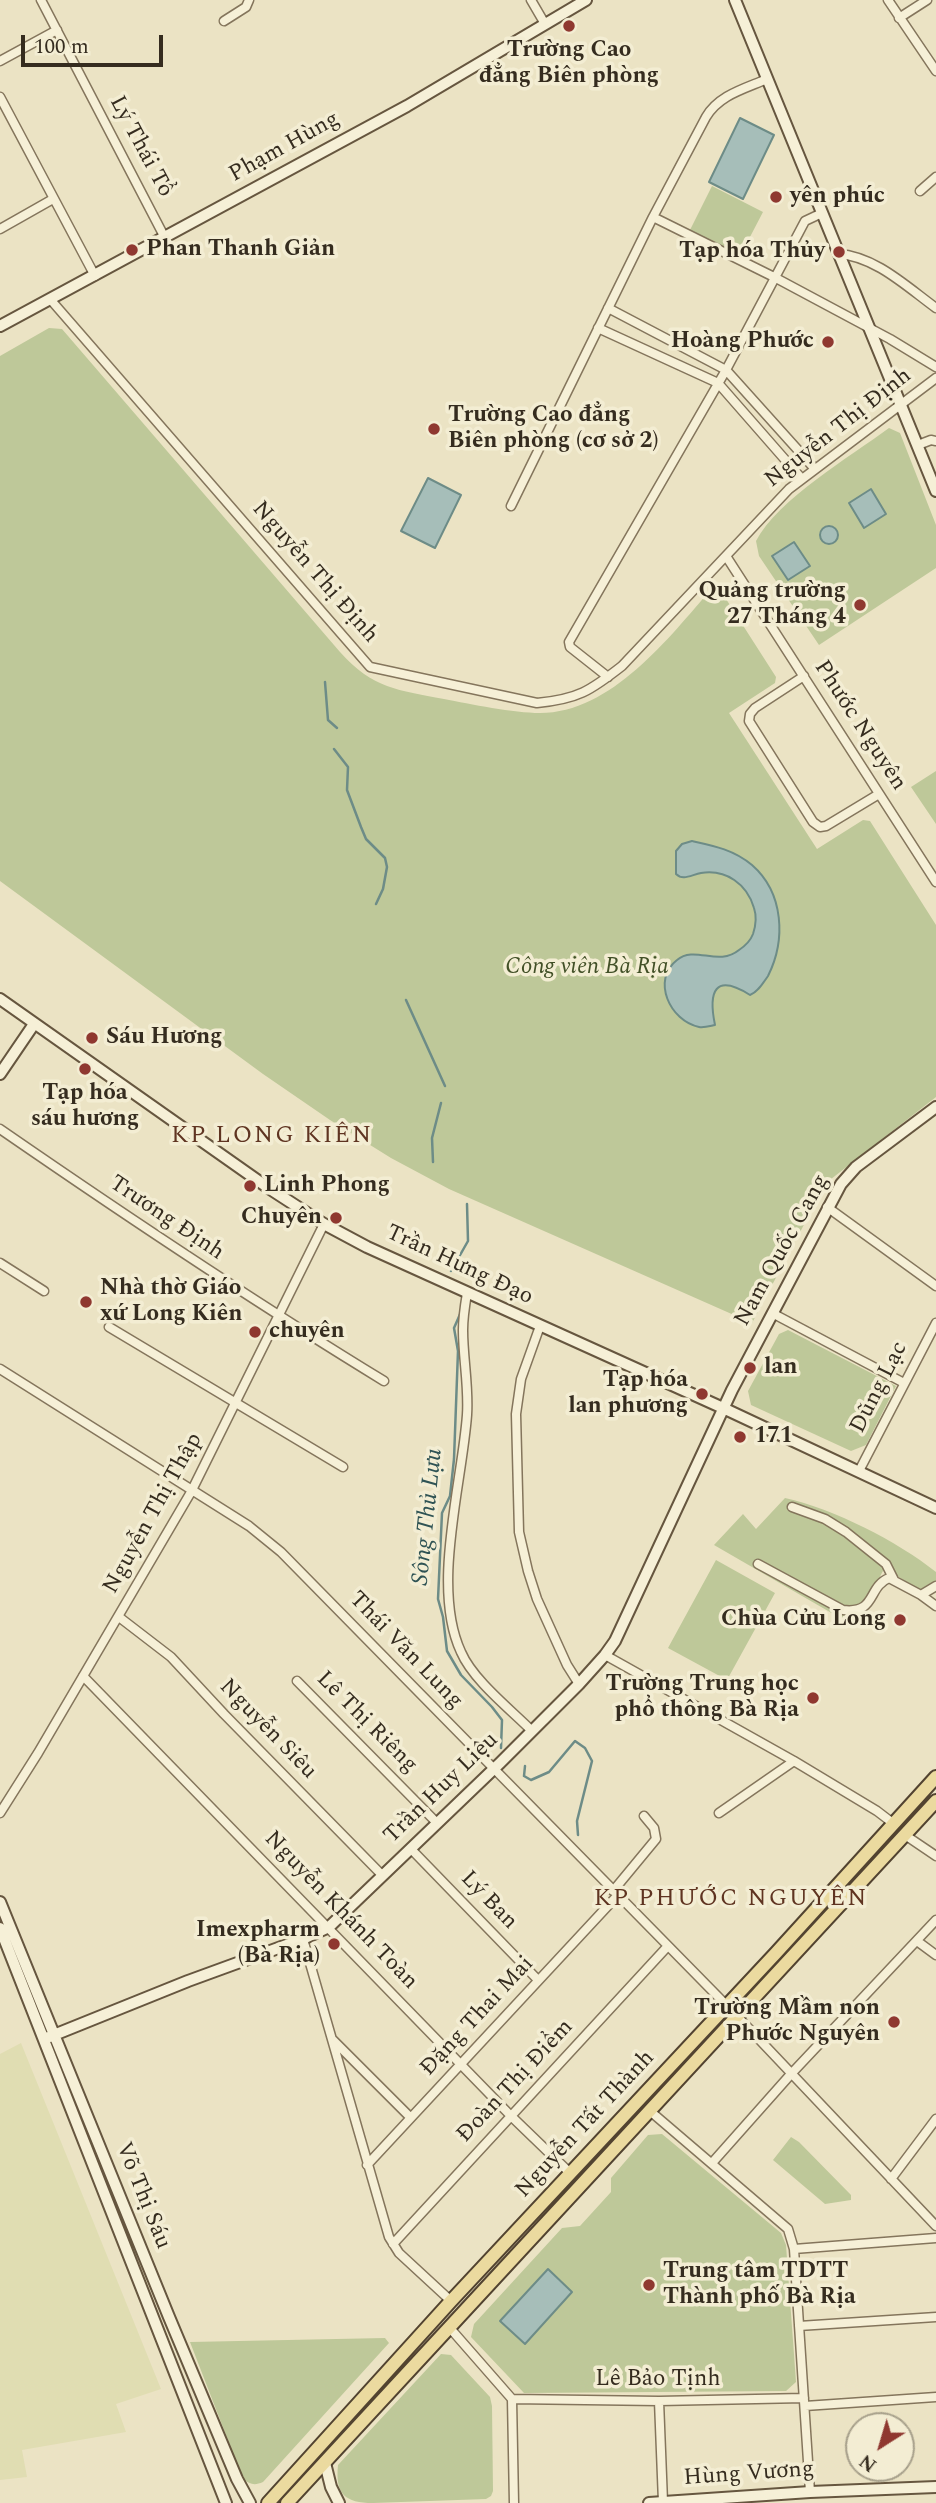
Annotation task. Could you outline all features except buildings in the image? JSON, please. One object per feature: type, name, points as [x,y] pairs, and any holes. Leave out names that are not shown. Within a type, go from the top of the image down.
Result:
[{"type":"main road","name":"Nguyễn Tất Thành","points":[[268,2503],[450,2301],[936,1777]]},
{"type":"main road","name":"Nguyễn Tất Thành","points":[[287,2503],[936,1801]]},
{"type":"street","name":"Lý Thái Tổ","points":[[41,0],[165,238]]},
{"type":"street","points":[[225,21],[246,7],[249,0]]},
{"type":"street","points":[[531,0],[545,24]]},
{"type":"street","name":"Phạm Hùng","points":[[0,326],[407,106],[586,0]]},
{"type":"street","points":[[735,0],[936,491]]},
{"type":"street","points":[[888,0],[936,71]]},
{"type":"street","points":[[900,18],[927,0]]},
{"type":"street","points":[[0,61],[57,30]]},
{"type":"street","points":[[511,506],[653,217],[710,109],[722,98],[767,79]]},
{"type":"street","points":[[0,97],[95,276]]},
{"type":"street","points":[[920,191],[936,177]]},
{"type":"street","points":[[0,229],[53,199]]},
{"type":"street","points":[[608,677],[570,647],[569,642],[726,370],[805,221],[822,213]]},
{"type":"street","points":[[653,217],[774,277],[890,339],[936,367]]},
{"type":"street","points":[[838,254],[852,255],[876,267],[936,308]]},
{"type":"street","name":"Nguyễn Thị Định","points":[[50,299],[370,667],[537,703],[559,701],[589,691],[608,677],[656,631],[751,527],[802,479],[936,378]]},
{"type":"street","points":[[608,308],[726,370],[815,469]]},
{"type":"street","points":[[598,328],[718,383],[802,479]]},
{"type":"street","points":[[918,445],[936,441]]},
{"type":"street","name":"Phước Nguyên","points":[[726,556],[936,882]]},
{"type":"street","points":[[804,676],[755,708],[749,721],[813,822],[820,827],[826,826],[879,794]]},
{"type":"street","name":"Trần Hưng Đạo","points":[[0,999],[267,1187],[324,1224],[367,1247],[936,1508]]},
{"type":"street","points":[[0,1074],[34,1024]]},
{"type":"street","name":"Nam Quốc Cang","points":[[723,1408],[841,1184],[856,1167],[936,1107]]},
{"type":"street","name":"Trương Định","points":[[0,1129],[144,1229],[279,1317],[384,1381]]},
{"type":"street","points":[[827,1207],[936,1286]]},
{"type":"street","name":"Nguyễn Thị Thập","points":[[0,1813],[191,1492],[324,1224]]},
{"type":"street","points":[[0,1263],[44,1291]]},
{"type":"street","points":[[467,1293],[463,1328],[467,1412],[452,1530],[449,1600],[451,1620],[461,1654],[477,1675],[532,1731]]},
{"type":"street","points":[[772,1313],[904,1383]]},
{"type":"street","name":"Dũng Lạc","points":[[859,1471],[936,1323]]},
{"type":"street","points":[[540,1326],[521,1379],[516,1414],[519,1523],[523,1552],[537,1599],[567,1665],[579,1684]]},
{"type":"street","points":[[109,1327],[343,1467]]},
{"type":"street","name":"Thái Văn Lung","points":[[0,1369],[191,1492],[249,1526],[281,1552],[725,2007],[737,2016],[936,2226]]},
{"type":"street","name":"Trần Huy Liệu","points":[[49,2036],[303,1940],[329,1927],[532,1731],[605,1655],[615,1641],[662,1544],[723,1408]]},
{"type":"street","points":[[792,1507],[825,1519],[846,1532],[886,1564],[894,1580]]},
{"type":"street","points":[[758,1564],[834,1606],[850,1611],[870,1603],[885,1579],[894,1580],[936,1606]]},
{"type":"street","points":[[921,1595],[936,1586]]},
{"type":"street","name":"Nguyễn Siêu","points":[[119,1617],[171,1657],[382,1875]]},
{"type":"street","points":[[605,1655],[794,1761],[894,1824]]},
{"type":"street","name":"Nguyễn Khánh Toàn","points":[[83,1676],[511,2116],[569,2172]]},
{"type":"street","name":"Lê Thị Riêng","points":[[297,1681],[437,1823]]},
{"type":"street","points":[[719,1813],[794,1761]]},
{"type":"street","name":"Đặng Thai Mai","points":[[367,2165],[615,1893],[656,1839],[654,1828],[644,1816]]},
{"type":"street","points":[[905,1835],[936,1856]]},
{"type":"street","name":"Lý Ban","points":[[411,1849],[538,1980]]},
{"type":"street","name":"Võ Thị Sáu","points":[[0,1902],[226,2503]]},
{"type":"street","points":[[712,2163],[791,2074],[936,1920]]},
{"type":"street","name":"Võ Thị Sáu","points":[[0,1928],[49,2036],[237,2479],[250,2503]]},
{"type":"street","points":[[303,1940],[385,2226],[399,2253],[450,2301]]},
{"type":"street","points":[[917,1941],[936,1955]]},
{"type":"street","name":"Đoàn Thị Điểm","points":[[393,2244],[667,1947]]},
{"type":"street","points":[[331,2039],[410,2117]]},
{"type":"street","points":[[650,2111],[788,2229],[794,2249],[810,2492]]},
{"type":"street","points":[[891,2179],[936,2119]]},
{"type":"street","points":[[794,2249],[936,2238]]},
{"type":"street","points":[[799,2326],[936,2317]]},
{"type":"street","points":[[449,2327],[512,2399],[514,2503]]},
{"type":"street","name":"Lê Bảo Tịnh","points":[[512,2399],[804,2402],[936,2398]]},
{"type":"street","points":[[659,2401],[663,2502]]},
{"type":"street","points":[[325,2463],[331,2487],[339,2503]]},
{"type":"street","name":"Hùng Vương","points":[[649,2503],[936,2487]]},
{"type":"shaded area","points":[[21,2043],[161,2389],[116,2404],[126,2432],[22,2450],[27,2477],[0,2480],[0,2054]]},
{"type":"green space","points":[[712,186],[763,212],[739,258],[689,232]]},
{"type":"green space","name":"Công viên Bà Rịa","points":[[49,328],[62,329],[340,652],[364,674],[387,686],[505,710],[540,713],[566,710],[591,701],[614,687],[657,650],[712,588],[719,588],[776,677],[775,683],[729,713],[817,849],[863,820],[870,821],[936,925],[936,1097],[826,1183],[752,1323],[449,1189],[391,1158],[263,1074],[0,881],[0,356]]},
{"type":"green space","points":[[889,428],[900,433],[936,525],[936,568],[819,645],[759,556],[756,541],[766,525],[797,494]]},
{"type":"green space","points":[[936,771],[936,824],[911,787]]},
{"type":"green space","points":[[788,1330],[896,1386],[866,1445],[851,1451],[751,1405],[748,1391],[779,1334]]},
{"type":"green space","points":[[785,1498],[844,1518],[884,1538],[936,1572],[936,1581],[919,1591],[885,1567],[854,1626],[714,1545],[743,1514],[756,1529]]},
{"type":"green space","points":[[716,1560],[775,1593],[727,1680],[668,1648]]},
{"type":"green space","name":"Trung tâm TDTT Thành phố Bà Rịa","points":[[662,2134],[781,2233],[786,2245],[796,2382],[786,2391],[524,2393],[471,2337],[474,2324],[562,2228],[580,2226],[611,2192],[611,2178],[648,2135]]},
{"type":"green space","points":[[791,2137],[851,2195],[851,2200],[825,2204],[773,2160]]},
{"type":"green space","points":[[385,2338],[389,2343],[263,2482],[252,2484],[243,2479],[190,2342]]},
{"type":"green space","points":[[441,2354],[451,2355],[490,2397],[491,2496],[486,2499],[373,2503],[349,2499],[340,2490],[338,2465]]},
{"type":"water","points":[[740,118],[774,135],[743,199],[709,182]]},
{"type":"water","points":[[428,478],[461,495],[435,548],[401,531]]},
{"type":"water","points":[[871,489],[886,514],[864,528],[849,503]]},
{"type":"water","points":[[829,526],[835,529],[838,535],[835,541],[829,544],[823,541],[820,535],[823,529]]},
{"type":"water","points":[[794,542],[810,566],[788,580],[772,556]]},
{"type":"water","points":[[692,841],[731,852],[752,865],[771,889],[779,917],[778,947],[768,976],[758,990],[750,995],[729,986],[717,989],[713,1003],[715,1025],[703,1027],[689,1023],[672,1008],[665,988],[669,968],[677,960],[691,954],[715,957],[731,955],[750,939],[756,918],[751,899],[741,885],[727,876],[710,872],[684,877],[676,874],[676,851],[682,844]]},
{"type":"water","points":[[548,2269],[572,2292],[525,2344],[500,2321]]},
{"type":"waterway","name":"Sông Thủ Lựu","points":[[325,682],[328,720],[337,728]]},
{"type":"waterway","name":"Sông Thủ Lựu","points":[[334,749],[348,767],[347,790],[366,839],[385,858],[387,867],[383,889],[376,904]]},
{"type":"waterway","name":"Sông Thủ Lựu","points":[[406,1000],[445,1086]]},
{"type":"waterway","name":"Sông Thủ Lựu","points":[[433,1162],[432,1138],[441,1103]]},
{"type":"waterway","name":"Sông Thủ Lựu","points":[[451,1271],[468,1241],[467,1204]]},
{"type":"waterway","name":"Sông Thủ Lựu","points":[[461,1312],[454,1328],[458,1351],[454,1459],[450,1496],[442,1513],[438,1599],[447,1651],[461,1675],[502,1720],[501,1748]]},
{"type":"waterway","name":"Sông Thủ Lựu","points":[[525,1766],[524,1776],[531,1780],[549,1772],[575,1741],[585,1748],[592,1761],[577,1821],[578,1835]]},
{"type":"place","name":"Trường Cao đẳng Biên phòng","points":[[569,26]]},
{"type":"place","name":"yên phúc","points":[[776,197]]},
{"type":"place","name":"Phan Thanh Giản","points":[[132,250]]},
{"type":"place","name":"Tạp hóa Thủy","points":[[839,252]]},
{"type":"place","name":"Hoàng Phước","points":[[828,342]]},
{"type":"place","name":"Trường Cao đẳng Biên phòng (cơ sở 2)","points":[[434,429]]},
{"type":"place","name":"Quảng trường 27 Tháng 4","points":[[860,605]]},
{"type":"place","name":"Sáu Hương","points":[[92,1038]]},
{"type":"place","name":"Tạp hóa sáu hương","points":[[85,1069]]},
{"type":"place","name":"Linh Phong","points":[[250,1186]]},
{"type":"place","name":"Chuyên","points":[[336,1218]]},
{"type":"place","name":"Nhà thờ Giáo xứ Long Kiên","points":[[86,1302]]},
{"type":"place","name":"chuyên","points":[[255,1332]]},
{"type":"place","name":"lan","points":[[750,1368]]},
{"type":"place","name":"Tạp hóa lan phương","points":[[702,1394]]},
{"type":"place","name":"171","points":[[740,1437]]},
{"type":"place","name":"Chùa Cửu Long","points":[[900,1620]]},
{"type":"place","name":"Trường Trung học phổ thông Bà Rịa","points":[[813,1698]]},
{"type":"place","name":"Imexpharm (Bà Rịa)","points":[[334,1944]]},
{"type":"place","name":"Trường Mầm non Phước Nguyên","points":[[894,2022]]},
{"type":"place","name":"Trung tâm TDTT Thành phố Bà Rịa","points":[[649,2285]]},
{"type":"district","name":"KP LONG KIÊN","points":[[272,1137]]},
{"type":"district","name":"KP PHƯỚC NGUYÊN","points":[[731,1900]]}]
